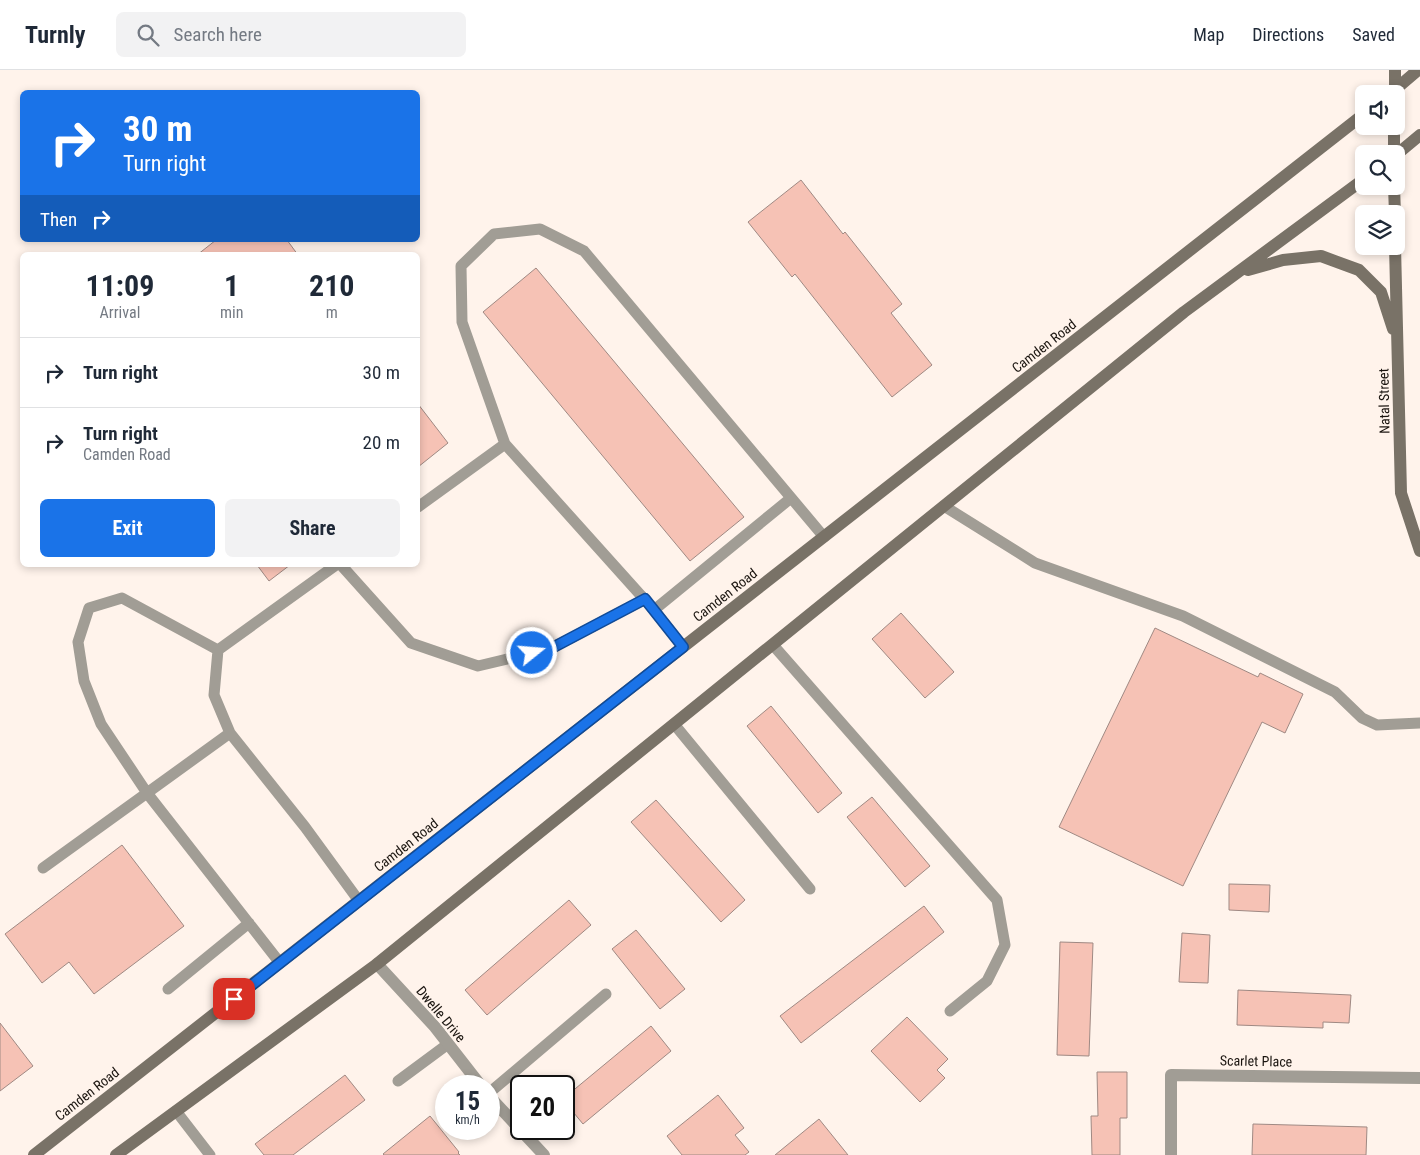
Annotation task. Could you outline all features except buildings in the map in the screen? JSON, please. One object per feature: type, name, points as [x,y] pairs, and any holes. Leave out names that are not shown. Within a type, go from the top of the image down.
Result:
[{"type":"street","points":[[1394,85],[1395,70]]},
{"type":"street","points":[[1401,85],[1418,70]]},
{"type":"street","name":"Camden Road","points":[[34,1155],[1355,121]]},
{"type":"street","points":[[1405,146],[1420,135]]},
{"type":"street","points":[[116,1155],[377,964],[1184,312],[1355,186]]},
{"type":"street","name":"Natal Street","points":[[1395,255],[1401,493],[1420,551]]},
{"type":"street","points":[[1240,272],[1283,260],[1321,256],[1359,270],[1381,292],[1397,341]]},
{"type":"street","name":"Dwelle Drive","points":[[377,964],[435,1027],[472,1075]]},
{"type":"street","name":"Scarlet Place","points":[[1171,1155],[1171,1075],[1420,1078]]},
{"type":"street","points":[[500,1107],[544,1155]]},
{"type":"lane","points":[[683,647],[645,599],[505,444],[462,322],[461,266],[494,234],[540,229],[584,251],[824,537]]},
{"type":"lane","points":[[420,506],[505,444]]},
{"type":"lane","points":[[654,610],[791,498]]},
{"type":"lane","points":[[944,506],[1035,563],[1183,616],[1335,692],[1362,718],[1377,725],[1420,723]]},
{"type":"lane","points":[[333,567],[218,650],[214,695],[230,733],[305,827],[359,901]]},
{"type":"lane","points":[[343,567],[411,643],[478,666],[550,649],[645,599]]},
{"type":"lane","points":[[218,650],[122,598],[89,608],[78,642],[84,681],[101,724],[146,793],[280,963]]},
{"type":"lane","points":[[773,645],[997,900],[1005,944],[987,981],[950,1011]]},
{"type":"lane","points":[[674,724],[810,889]]},
{"type":"lane","points":[[43,868],[230,733]]},
{"type":"lane","points":[[168,989],[249,923]]},
{"type":"lane","points":[[500,1086],[606,994]]},
{"type":"lane","points":[[398,1081],[448,1044]]},
{"type":"lane","points":[[176,1111],[210,1155]]},
{"type":"route","points":[[234,999],[683,647],[645,599],[550,649],[532,653]]}]
